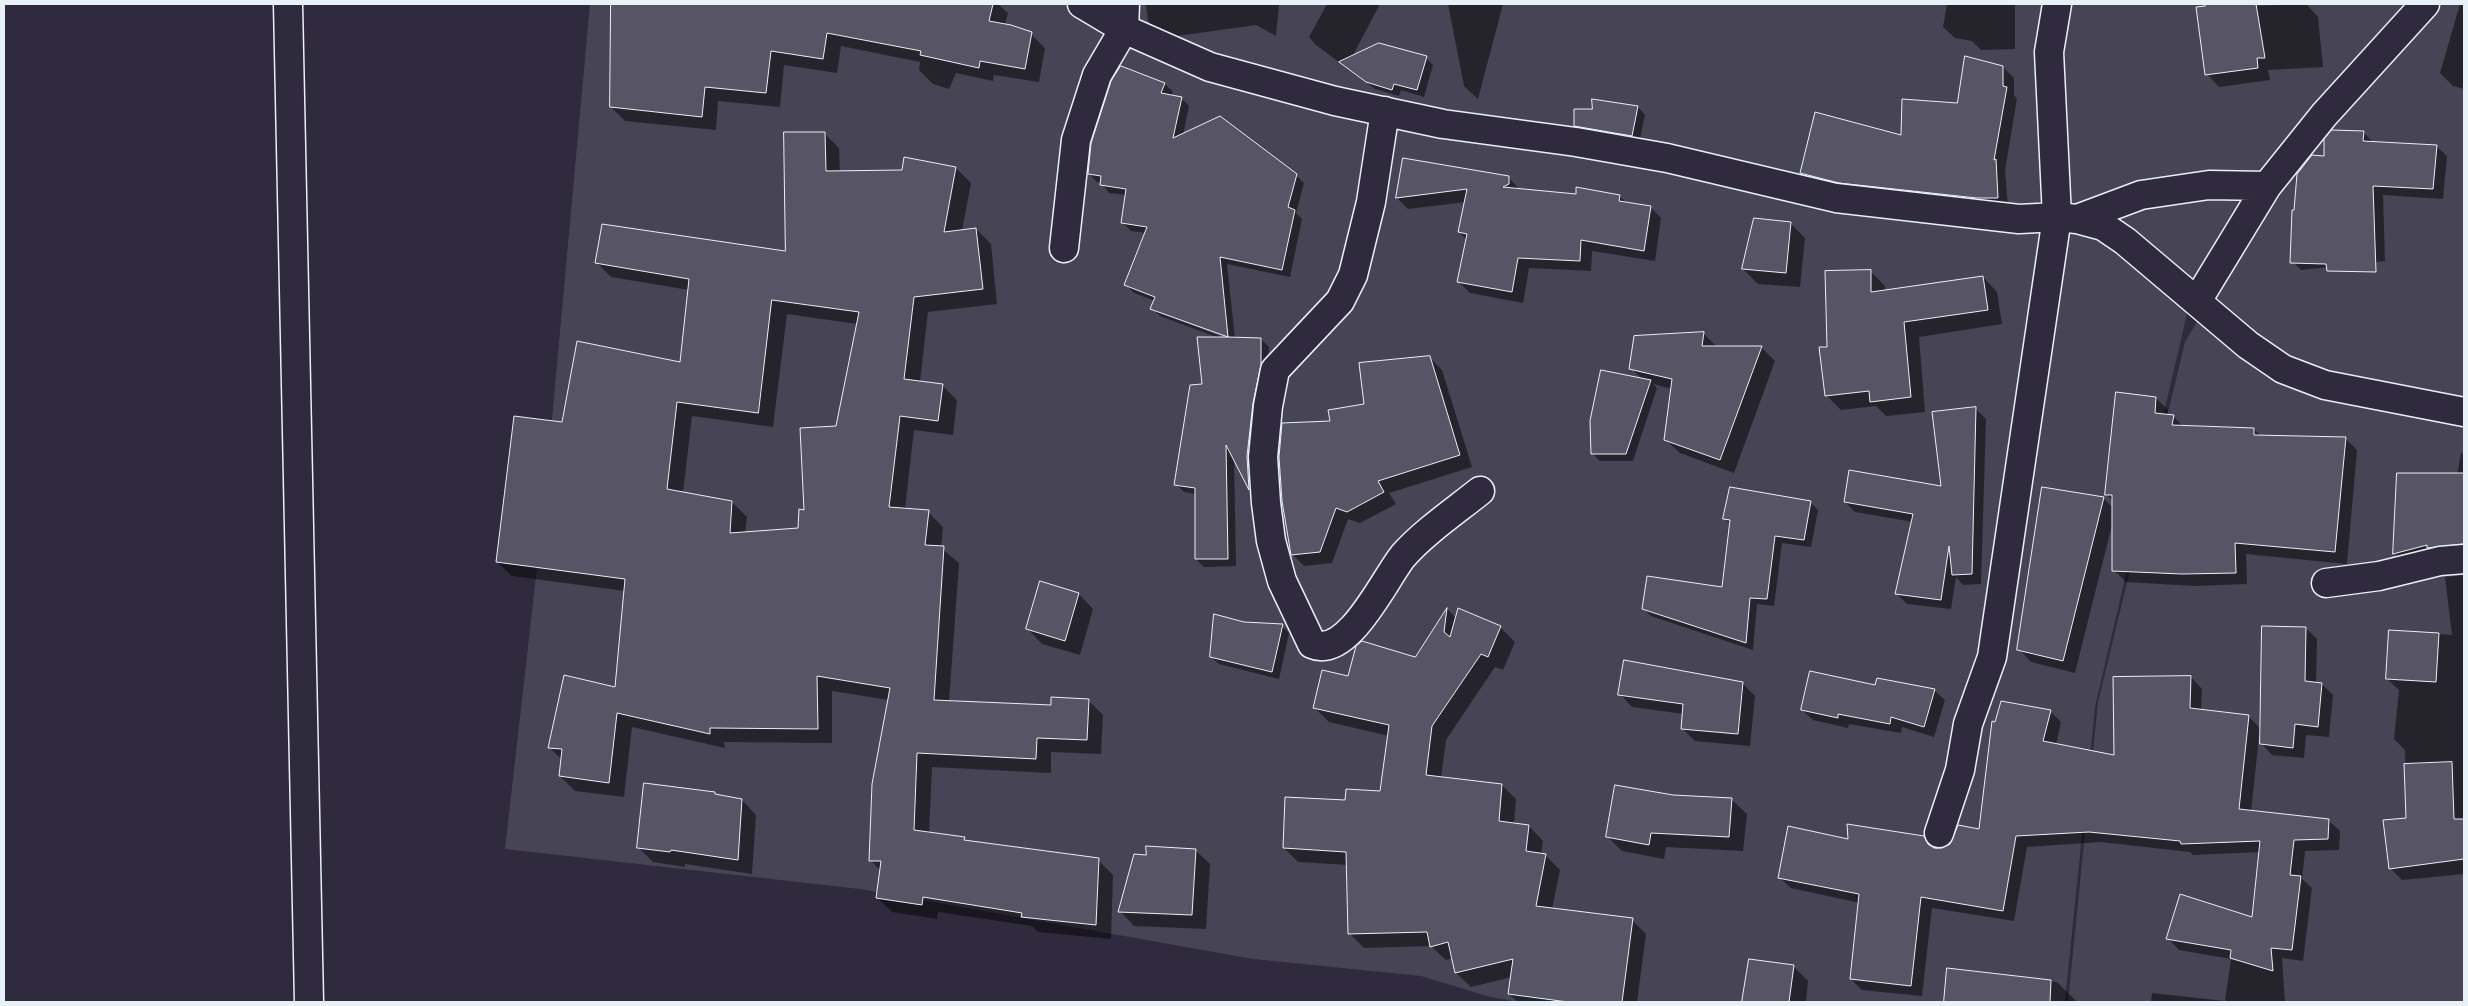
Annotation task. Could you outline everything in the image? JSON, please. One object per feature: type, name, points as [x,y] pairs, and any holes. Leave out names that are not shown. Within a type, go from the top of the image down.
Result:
[{"type":"street","points":[[288,4],[309,1002]]},
{"type":"street","points":[[1082,4],[1124,16],[1210,67],[1335,101],[1444,124],[1576,142],[1667,158],[1836,198],[2019,220],[2067,218],[2141,195],[2209,185],[2267,186]]},
{"type":"street","points":[[1939,833],[1960,770],[1968,724],[1992,657],[2067,218],[2049,52],[2057,4]]},
{"type":"street","points":[[2197,301],[2267,186],[2324,115],[2425,4]]},
{"type":"street","points":[[1064,248],[1076,140],[1097,75],[1124,16]]},
{"type":"street","points":[[1385,111],[1371,202],[1353,275],[1340,301],[1274,370],[1268,406],[1263,456],[1271,541],[1282,581],[1312,644],[1319,647],[1330,646],[1348,632],[1369,610],[1403,556],[1480,491]]},
{"type":"street","points":[[2067,218],[2103,226],[2125,241],[2248,345],[2283,369],[2325,385],[2464,412]]},
{"type":"street","points":[[2326,583],[2379,576],[2440,561],[2464,559]]},
{"type":"shaded area","points":[[590,4],[2412,4],[2230,230],[2187,314],[2095,707],[2065,1002],[1519,1002],[1490,997],[1421,976],[1253,959],[860,889],[505,849],[544,506]]},
{"type":"shaded area","points":[[2434,4],[2464,4],[2464,1002],[2068,1002],[2098,702],[2185,342],[2266,205]]},
{"type":"building","points":[[611,4],[993,4],[989,21],[1011,25],[1032,32],[1025,69],[980,61],[979,68],[920,55],[921,51],[827,33],[823,59],[771,51],[766,93],[705,87],[702,117],[610,107]]},
{"type":"building","points":[[2205,4],[2256,4],[2265,58],[2257,58],[2258,68],[2205,75],[2196,7],[2205,6]]},
{"type":"building","points":[[1379,43],[1427,56],[1417,90],[1394,84],[1392,90],[1366,82],[1339,62]]},
{"type":"building","points":[[1965,56],[2003,66],[2003,86],[2007,87],[1994,160],[1996,159],[1998,198],[1977,198],[1839,183],[1800,173],[1815,112],[1901,135],[1902,99],[1957,103]]},
{"type":"building","points":[[1121,66],[1165,83],[1161,93],[1182,97],[1173,138],[1220,116],[1297,174],[1288,207],[1295,210],[1282,270],[1220,257],[1228,337],[1150,309],[1155,297],[1124,285],[1147,227],[1121,223],[1126,189],[1100,185],[1101,176],[1088,174],[1091,143],[1111,81]]},
{"type":"building","points":[[1592,99],[1638,106],[1632,136],[1574,126],[1574,109],[1592,109]]},
{"type":"building","points":[[2332,130],[2364,131],[2363,141],[2437,145],[2433,189],[2373,186],[2376,272],[2327,271],[2326,264],[2290,263],[2292,210],[2294,210],[2297,174],[2312,155],[2324,156],[2324,139]]},
{"type":"building","points":[[784,132],[825,132],[826,171],[902,170],[904,157],[956,167],[944,232],[976,228],[983,289],[914,297],[904,379],[943,384],[938,421],[900,416],[889,507],[929,510],[925,545],[944,546],[934,700],[1051,705],[1051,697],[1089,699],[1087,740],[1037,738],[1036,759],[917,753],[914,830],[965,837],[964,840],[1099,858],[1096,925],[1021,917],[1022,913],[923,897],[922,905],[876,898],[881,861],[869,861],[872,784],[890,688],[817,676],[818,729],[710,728],[710,734],[617,713],[609,783],[559,776],[562,749],[548,748],[564,675],[615,687],[625,579],[496,562],[514,416],[562,422],[577,341],[680,362],[689,279],[595,263],[602,224],[785,251]],"holes":[[[772,300],[859,312],[836,426],[800,428],[804,510],[799,509],[798,528],[730,533],[732,501],[667,489],[677,402],[758,413]]]},
{"type":"building","points":[[1403,158],[1509,176],[1509,184],[1503,187],[1576,194],[1576,187],[1620,195],[1619,201],[1651,206],[1644,251],[1581,240],[1580,261],[1518,258],[1512,292],[1457,282],[1467,234],[1458,232],[1467,189],[1396,198]]},
{"type":"building","points":[[1754,218],[1791,222],[1786,273],[1742,269]]},
{"type":"building","points":[[1871,270],[1871,292],[1983,276],[1988,310],[1904,322],[1911,397],[1870,402],[1869,391],[1825,396],[1819,347],[1827,347],[1825,271]]},
{"type":"building","points":[[1704,332],[1702,346],[1762,346],[1720,460],[1664,440],[1672,379],[1629,369],[1634,336]]},
{"type":"building","points":[[1197,337],[1261,338],[1261,365],[1253,403],[1247,456],[1249,490],[1226,445],[1228,559],[1195,559],[1195,488],[1174,485],[1190,385],[1202,384]]},
{"type":"building","points":[[1430,356],[1460,455],[1378,481],[1384,492],[1347,512],[1336,508],[1320,552],[1291,555],[1282,501],[1279,457],[1282,423],[1330,421],[1328,410],[1364,404],[1359,363]]},
{"type":"building","points":[[1601,370],[1651,380],[1626,454],[1591,454],[1590,421]]},
{"type":"building","points":[[2116,392],[2156,397],[2155,413],[2174,415],[2172,425],[2254,428],[2254,435],[2346,437],[2335,552],[2235,543],[2236,573],[2182,574],[2112,571],[2112,495],[2105,495]]},
{"type":"building","points":[[1976,407],[1972,574],[1952,575],[1949,546],[1941,600],[1895,594],[1913,514],[1844,502],[1849,470],[1941,486],[1932,412]]},
{"type":"building","points":[[2397,473],[2464,473],[2464,544],[2427,548],[2427,545],[2393,554]]},
{"type":"building","points":[[1730,487],[1811,501],[1804,540],[1775,536],[1767,599],[1750,598],[1746,643],[1642,609],[1647,576],[1722,587],[1730,520],[1723,519]]},
{"type":"building","points":[[2042,487],[2104,497],[2063,661],[2017,650]]},
{"type":"building","points":[[1040,581],[1079,593],[1065,641],[1026,629]]},
{"type":"building","points":[[1447,608],[1444,632],[1450,637],[1458,608],[1501,626],[1488,657],[1481,654],[1432,726],[1426,775],[1502,784],[1499,821],[1529,825],[1526,851],[1546,854],[1536,906],[1633,918],[1622,1002],[1568,1002],[1508,994],[1513,959],[1455,973],[1448,942],[1430,947],[1427,932],[1348,934],[1346,852],[1283,848],[1285,797],[1345,800],[1346,789],[1380,791],[1389,725],[1313,708],[1322,670],[1348,676],[1356,646],[1362,641],[1415,657]]},
{"type":"building","points":[[1214,614],[1244,622],[1283,624],[1272,672],[1210,657]]},
{"type":"building","points":[[2262,626],[2306,627],[2305,681],[2322,683],[2318,727],[2295,724],[2293,748],[2260,744]]},
{"type":"building","points":[[2389,630],[2439,633],[2436,682],[2386,679]]},
{"type":"building","points":[[1624,660],[1743,682],[1738,734],[1681,729],[1683,704],[1618,695]]},
{"type":"building","points":[[1810,671],[1875,685],[1877,678],[1935,689],[1924,727],[1891,717],[1890,724],[1838,714],[1838,718],[1801,710]]},
{"type":"building","points":[[2191,676],[2190,708],[2249,715],[2239,809],[2329,819],[2328,839],[2294,840],[2290,875],[2301,876],[2292,950],[2271,948],[2273,971],[2230,958],[2231,950],[2166,939],[2180,894],[2252,917],[2260,841],[2181,844],[2180,841],[2089,832],[2016,836],[2003,911],[1921,897],[1911,986],[1850,979],[1859,894],[1778,878],[1788,826],[1848,839],[1847,824],[1924,836],[1928,844],[1934,848],[1942,848],[1950,844],[1958,825],[1979,829],[1992,721],[1995,722],[2001,701],[2051,710],[2043,741],[2114,755],[2113,677]]},
{"type":"building","points":[[2452,762],[2454,819],[2464,819],[2464,859],[2389,869],[2383,820],[2406,818],[2404,764]]},
{"type":"building","points":[[644,783],[715,792],[715,794],[742,799],[738,860],[671,850],[670,852],[637,848]]},
{"type":"building","points":[[1615,785],[1673,795],[1732,798],[1729,837],[1651,833],[1649,845],[1606,837]]},
{"type":"building","points":[[1146,846],[1196,849],[1192,915],[1118,912],[1134,854],[1146,855]]},
{"type":"building","points":[[1749,959],[1794,965],[1789,1002],[1742,1002]]},
{"type":"building","points":[[1947,968],[2051,980],[2050,1002],[1944,1002]]}]
